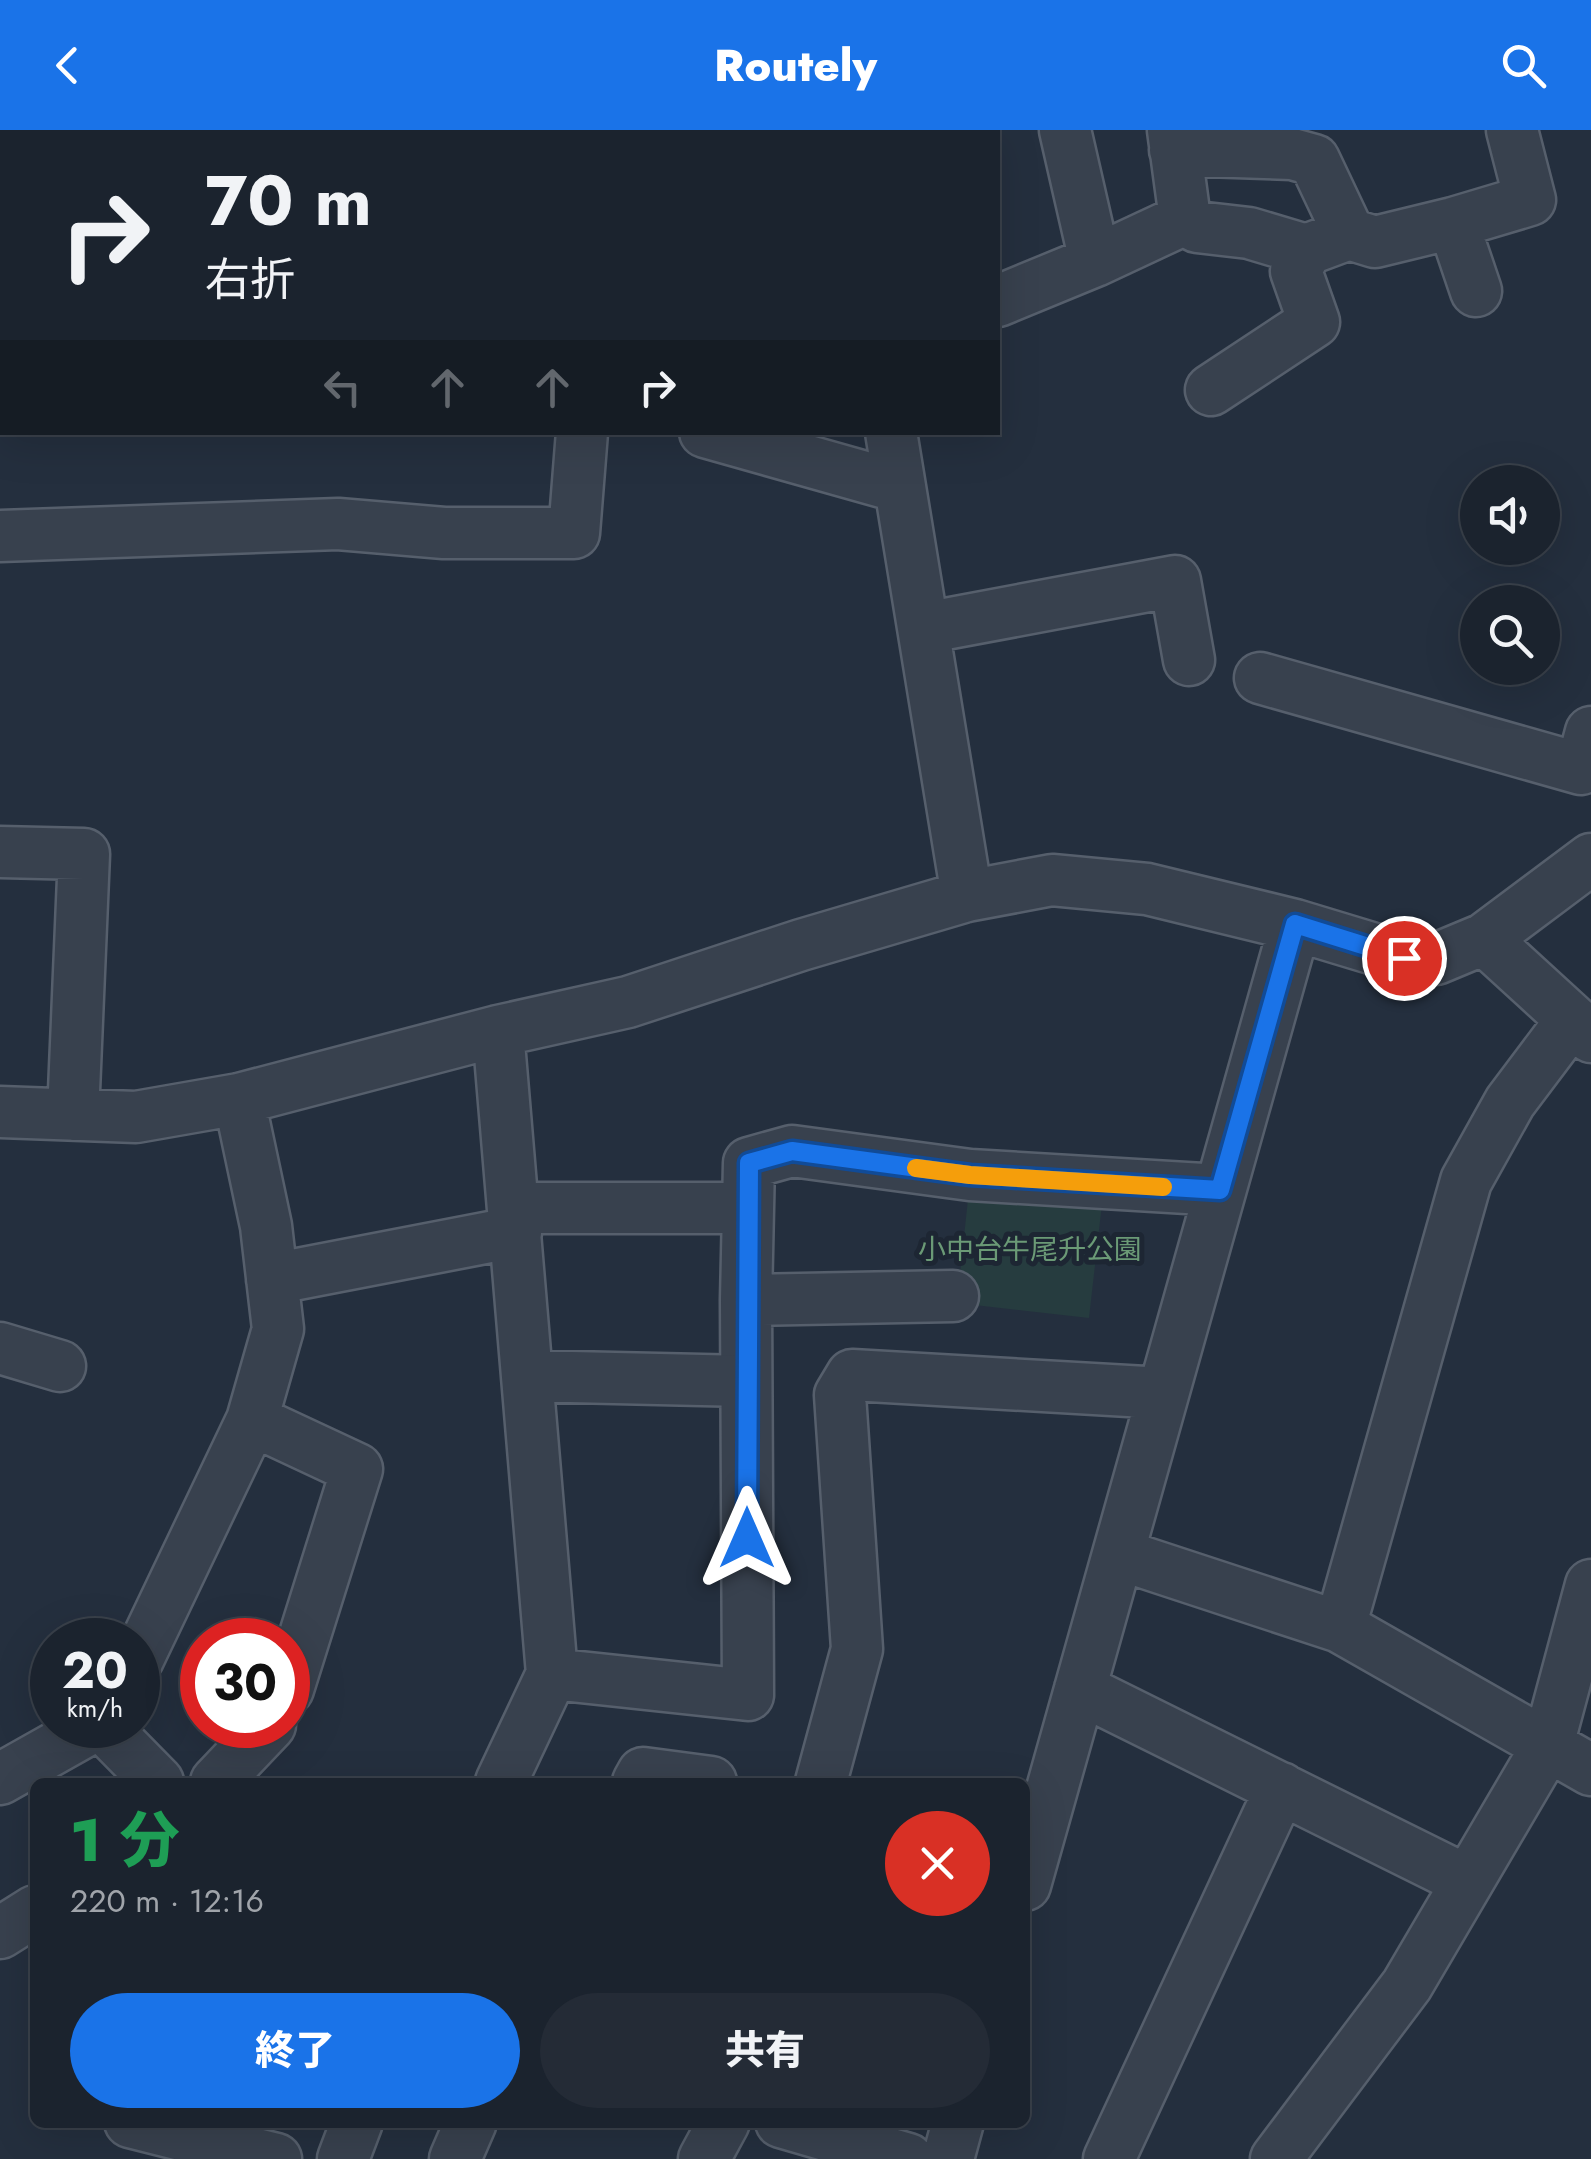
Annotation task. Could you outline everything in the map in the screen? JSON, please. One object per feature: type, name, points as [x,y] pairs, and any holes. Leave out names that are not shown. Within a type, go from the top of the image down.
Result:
[{"type":"street","points":[[1066,130],[1094,261]]},
{"type":"street","points":[[1185,219],[1197,226],[1328,242],[1375,242],[1452,223],[1530,200],[1512,130]]},
{"type":"street","points":[[1185,219],[1174,140],[1292,154],[1314,160],[1328,242]]},
{"type":"street","points":[[1000,300],[1185,219]]},
{"type":"street","points":[[1452,223],[1476,291]]},
{"type":"street","points":[[1212,390],[1314,322],[1296,271],[1328,242]]},
{"type":"street","points":[[0,536],[338,524],[444,533],[574,533],[582,435]]},
{"type":"street","points":[[715,435],[900,488]]},
{"type":"street","points":[[891,435],[967,896]]},
{"type":"street","points":[[924,628],[1174,581],[1189,660]]},
{"type":"street","points":[[1260,678],[1581,769],[1591,732]]},
{"type":"street","points":[[0,852],[84,854],[73,1115]]},
{"type":"street","points":[[0,1112],[136,1117],[239,1099],[498,1031],[628,1002],[800,945],[967,896],[1052,880],[1146,890],[1295,924],[1404,958],[1436,959],[1484,939],[1591,859]]},
{"type":"street","points":[[1030,1867],[1295,924]]},
{"type":"street","points":[[1340,1627],[1466,1181],[1510,1102],[1581,1029],[1484,939]]},
{"type":"street","points":[[498,1031],[552,1674],[504,1778]]},
{"type":"street","points":[[158,1618],[252,1420],[278,1329],[266,1226],[239,1099]]},
{"type":"street","points":[[552,1674],[748,1696],[749,1163],[792,1151],[970,1175],[1220,1190]]},
{"type":"street","points":[[272,1279],[516,1220],[747,1208]]},
{"type":"street","points":[[746,1300],[953,1296]]},
{"type":"street","points":[[0,1348],[60,1366]]},
{"type":"street","points":[[822,1778],[857,1648],[840,1395],[852,1374],[1163,1394]]},
{"type":"street","points":[[527,1376],[746,1381]]},
{"type":"street","points":[[252,1420],[356,1469],[310,1618]]},
{"type":"street","points":[[1118,1554],[1340,1627],[1591,1770]]},
{"type":"street","points":[[1276,2159],[1407,1985],[1548,1745],[1591,1586]]},
{"type":"street","points":[[1080,1689],[1467,1881]]},
{"type":"street","points":[[0,1779],[57,1748]]},
{"type":"street","points":[[123,1748],[154,1778]]},
{"type":"street","points":[[220,1778],[248,1748]]},
{"type":"street","points":[[640,1778],[643,1773],[680,1778]]},
{"type":"street","points":[[1110,2159],[1280,1788]]},
{"type":"street","points":[[0,1933],[30,1914]]},
{"type":"street","points":[[118,2159],[126,2128]]},
{"type":"street","points":[[152,2128],[276,2159]]},
{"type":"street","points":[[343,2159],[355,2128]]},
{"type":"street","points":[[455,2159],[468,2128]]},
{"type":"street","points":[[704,2159],[721,2128]]},
{"type":"street","points":[[802,2128],[908,2159]]},
{"type":"street","points":[[948,2159],[956,2128]]},
{"type":"green space","name":"小中台牛尾升公園","points":[[970,1180],[1103,1195],[1089,1318],[957,1303]]},
{"type":"slow traffic","points":[[916,1168],[1163,1187]]},
{"type":"route","points":[[747,1538],[749,1163],[792,1151],[970,1175],[1220,1190],[1295,924],[1404,958]]}]
